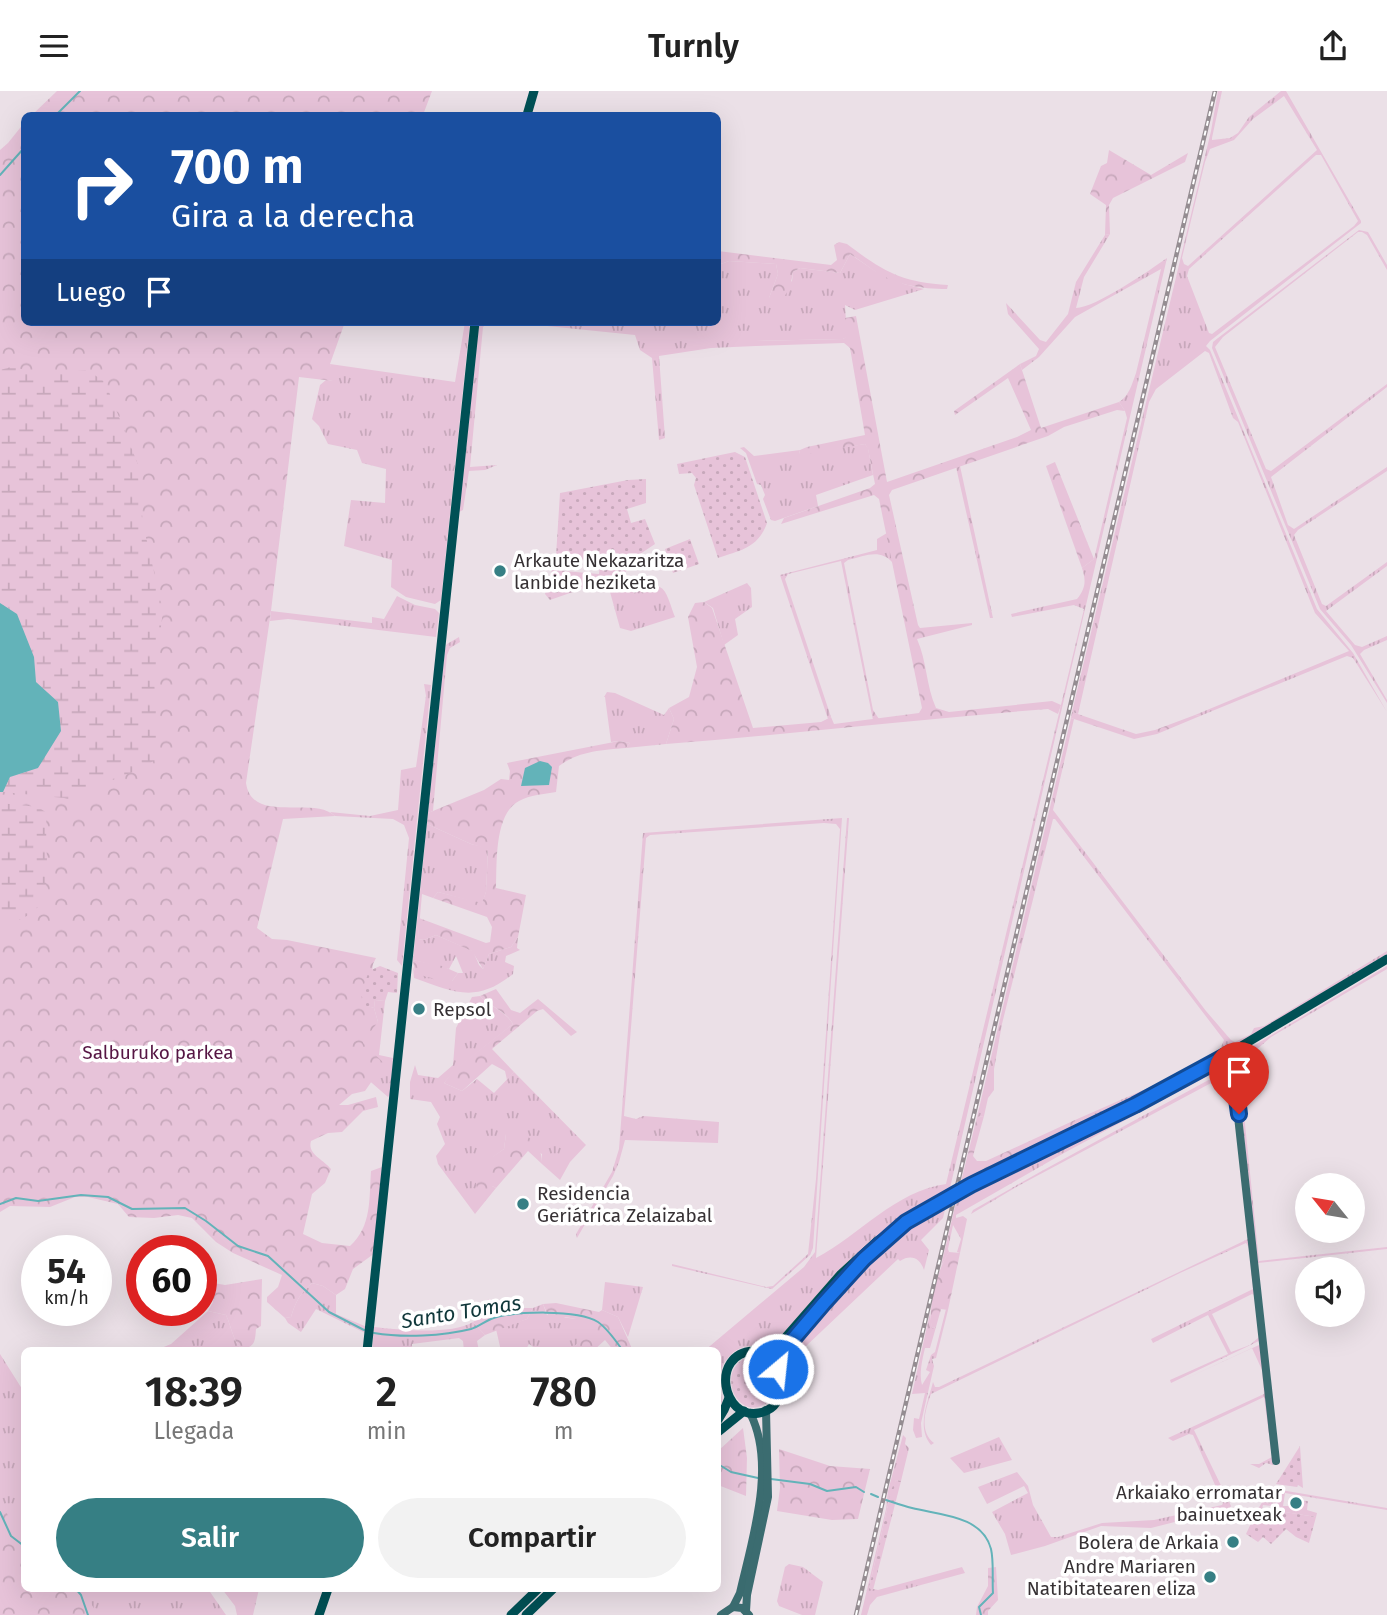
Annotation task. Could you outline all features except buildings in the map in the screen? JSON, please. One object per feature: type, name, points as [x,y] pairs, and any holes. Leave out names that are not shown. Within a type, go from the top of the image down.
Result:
[{"type":"main road","points":[[528,112],[534,91]]},
{"type":"main road","points":[[368,1347],[475,326]]},
{"type":"main road","points":[[761,1353],[778,1346],[854,1261],[877,1241],[906,1222],[971,1185],[1135,1105],[1231,1053],[1387,959]]},
{"type":"main road","points":[[778,1369],[783,1351],[864,1259],[906,1222]]},
{"type":"main road","points":[[721,1416],[729,1398],[725,1380],[731,1362],[744,1352],[761,1353],[770,1358],[778,1369],[781,1381],[775,1402],[766,1410],[747,1412],[721,1430]]},
{"type":"main road","points":[[729,1398],[747,1412]]},
{"type":"main road","points":[[314,1615],[322,1592]]},
{"type":"main road","points":[[319,1615],[327,1592]]},
{"type":"main road","points":[[511,1615],[535,1592]]},
{"type":"main road","points":[[526,1615],[550,1592]]},
{"type":"street","points":[[1231,1053],[1276,1461]]},
{"type":"street","points":[[721,1615],[733,1607],[748,1613],[747,1595],[764,1497],[766,1410]]},
{"type":"street","points":[[747,1412],[757,1428],[764,1458]]},
{"type":"street","points":[[733,1607],[740,1593],[764,1497]]},
{"type":"green space","points":[[57,91],[432,91],[424,112],[35,112]]},
{"type":"green space","points":[[1218,91],[1222,91],[1212,140],[1230,138],[1238,133],[1249,117],[1281,91],[1286,91],[1361,221],[1206,346],[1210,350],[1317,609],[1353,653],[1387,712],[1353,658],[1347,656],[1200,716],[1195,715],[1349,651],[1315,613],[1238,422],[1233,418],[1209,353],[1205,351],[1156,389],[1149,402],[1078,714],[1072,712],[1211,131]],"holes":[[[1284,96],[1317,150],[1188,266],[1184,264],[1182,258],[1210,149],[1234,140],[1253,119]],[[1316,155],[1321,155],[1358,221],[1212,334],[1209,333],[1187,276],[1189,269]]]},
{"type":"green space","name":"Salburuko parkea","points":[[21,127],[21,326],[344,326],[330,364],[339,379],[333,381],[299,377],[271,611],[246,783],[251,796],[259,803],[325,810],[335,816],[283,819],[257,928],[272,939],[376,958],[368,1006],[374,1008],[378,1022],[371,1031],[364,1033],[363,1043],[388,1067],[374,1078],[365,1091],[352,1094],[339,1105],[376,1097],[378,1107],[363,1111],[342,1132],[328,1133],[311,1141],[313,1153],[331,1169],[325,1183],[312,1194],[303,1234],[322,1243],[350,1246],[366,1221],[371,1171],[382,1167],[375,1253],[353,1269],[345,1289],[336,1295],[323,1286],[312,1283],[298,1298],[291,1317],[285,1318],[267,1302],[267,1297],[278,1287],[282,1275],[233,1253],[217,1243],[217,1235],[209,1235],[192,1218],[178,1215],[129,1217],[118,1204],[88,1197],[75,1197],[50,1207],[10,1206],[0,1212],[0,150]]},
{"type":"green space","points":[[1109,150],[1151,175],[1188,153],[1185,162],[1113,198],[1109,205],[1110,234],[1105,235],[1106,205],[1090,194],[1101,166],[1107,163]]},
{"type":"green space","points":[[1359,230],[1368,232],[1387,265],[1387,270],[1367,235],[1358,232],[1223,337],[1215,347],[1266,469],[1271,471],[1387,384],[1387,387],[1271,477],[1288,525],[1294,529],[1387,467],[1387,471],[1294,535],[1322,604],[1326,606],[1387,562],[1387,566],[1326,611],[1355,645],[1362,647],[1387,636],[1387,640],[1360,654],[1387,703],[1351,645],[1320,609],[1212,348],[1213,342]]},
{"type":"green space","points":[[1110,234],[1084,277],[1076,308],[1109,295],[1167,258],[943,1218],[921,1240],[929,1250],[924,1270],[915,1258],[900,1261],[898,1259],[805,1347],[787,1376],[784,1366],[787,1350],[877,1251],[897,1234],[942,1206],[943,1194],[884,1232],[777,1342],[737,1350],[727,1359],[721,1371],[721,1347],[709,1347],[804,1267],[815,1252],[847,818],[816,1258],[894,1204],[928,1188],[946,1184],[1084,609],[1074,605],[1012,617],[1011,614],[1077,599],[1084,588],[1082,568],[1094,559],[1127,418],[1119,402],[1128,393],[1136,373],[1161,269],[1075,317],[1039,357],[1022,370],[1020,364],[1036,356],[1039,349],[1008,314],[1006,303],[1040,340],[1046,342],[1068,314],[1076,282],[1105,235]]},
{"type":"green space","points":[[839,242],[847,244],[894,274],[932,284],[948,285],[947,289],[899,283],[881,275],[850,254],[840,273],[800,268],[793,272],[788,291],[774,305],[769,298],[778,274],[776,264],[729,261],[721,264],[721,251],[831,265],[837,260],[834,245]]},
{"type":"green space","points":[[850,254],[875,271],[904,284],[924,289],[855,310],[845,305],[847,337],[843,339],[756,341],[756,346],[711,348],[659,356],[665,438],[659,440],[652,358],[640,350],[635,335],[547,326],[721,326],[721,264],[729,261],[776,264],[778,274],[769,298],[792,281],[793,272],[800,268],[840,273]]},
{"type":"green space","points":[[856,316],[887,482],[1031,430],[1008,378],[955,415],[954,411],[1020,364],[1041,428],[1119,402],[1125,411],[1117,410],[1064,427],[1048,436],[892,490],[889,495],[918,625],[920,628],[972,623],[917,639],[936,708],[949,712],[1052,701],[1061,705],[1058,714],[1048,709],[666,744],[674,719],[669,708],[689,697],[697,667],[688,617],[695,603],[704,602],[712,608],[753,728],[821,722],[831,717],[834,724],[919,713],[922,708],[879,499],[874,495],[781,524],[784,518],[875,484],[865,444],[799,454],[800,450],[807,447],[865,435],[850,348],[844,343],[756,346],[756,341],[843,339],[846,337],[845,318]]},
{"type":"green space","points":[[464,326],[470,326],[441,600],[435,604],[406,597],[391,587],[392,560],[344,546],[351,500],[385,503],[386,469],[362,463],[357,450],[328,444],[319,426],[312,419],[320,385],[326,380],[333,381],[330,364],[455,382]]},
{"type":"green space","points":[[479,326],[484,326],[470,467],[497,465],[485,470],[469,471],[463,510],[459,512]]},
{"type":"green space","points":[[11,367],[47,374],[87,370],[105,382],[137,462],[143,524],[163,611],[154,680],[159,757],[145,767],[100,785],[77,802],[64,798],[3,792],[10,777],[38,768],[58,702],[36,682],[34,657],[17,614],[0,603],[0,370]]},
{"type":"green space","points":[[865,444],[873,475],[816,495],[818,506],[775,521],[771,520],[763,499],[765,495],[761,485],[757,484],[746,453],[740,448],[744,447],[754,456],[800,450],[799,454]]},
{"type":"green space","points":[[735,452],[745,457],[767,523],[754,543],[718,558],[694,485],[696,478],[692,473],[679,474],[677,464]]},
{"type":"green space","points":[[1055,462],[1094,559],[1082,568],[1046,466]]},
{"type":"green space","points":[[960,466],[993,618],[990,618],[956,467]]},
{"type":"green space","points":[[646,479],[646,503],[627,509],[631,523],[645,519],[655,544],[637,556],[624,574],[550,600],[545,594],[552,570],[599,574],[600,562],[556,556],[560,493]]},
{"type":"green space","points":[[887,533],[893,563],[888,558],[872,554],[844,563],[873,710],[879,719],[873,720],[841,561],[788,574],[785,579],[831,717],[828,719],[780,575],[877,550],[877,539]]},
{"type":"green space","points":[[690,539],[699,564],[673,573],[665,549]]},
{"type":"green space","points":[[629,580],[661,588],[668,596],[675,617],[631,631],[620,628],[610,592],[621,581]]},
{"type":"green space","points":[[747,583],[751,588],[752,607],[735,619],[738,635],[724,645],[713,608],[704,602]]},
{"type":"green space","points":[[397,596],[415,605],[435,609],[439,613],[436,637],[288,619],[270,621],[271,611],[372,623],[372,617],[384,619]]},
{"type":"green space","points":[[459,637],[460,642],[450,648],[447,655],[433,811],[428,813],[445,650],[447,644]]},
{"type":"green space","points":[[424,684],[431,685],[402,966],[397,960],[409,838],[404,825],[393,819],[335,816],[330,812],[370,816],[398,810],[401,770],[416,767],[426,696]]},
{"type":"green space","points":[[607,692],[664,715],[669,708],[674,719],[666,744],[626,748],[630,743],[611,742],[604,697]]},
{"type":"green space","points":[[1072,712],[1136,734],[1195,715],[1200,716],[1157,734],[1134,739],[1071,718]]},
{"type":"green space","points":[[1071,718],[1074,719],[1053,810],[1231,1040],[1235,1042],[1251,1034],[1254,1028],[1264,1026],[1387,951],[1387,954],[1234,1046],[1221,1047],[1224,1040],[1053,819],[1002,1024],[994,1069],[994,1090],[988,1098],[984,1116],[977,1117]]},
{"type":"green space","points":[[619,741],[630,743],[626,748],[583,754],[559,766],[556,792],[519,801],[505,817],[497,853],[496,888],[526,895],[518,937],[511,947],[489,954],[483,969],[472,951],[436,935],[424,940],[418,939],[419,918],[486,943],[490,942],[492,927],[487,917],[433,898],[438,892],[482,903],[486,892],[488,849],[427,824],[428,813],[484,790],[501,779],[509,780],[507,763]]},
{"type":"green space","points":[[0,803],[38,807],[47,813],[47,878],[41,902],[35,910],[0,928]]},
{"type":"green space","points":[[842,818],[813,1248],[810,1255],[772,1289],[672,1266],[766,1287],[773,1286],[808,1254],[816,1179],[840,829],[836,824],[824,823],[650,835],[646,838],[624,1116],[636,1119],[643,1116],[719,1122],[718,1143],[625,1140],[613,1176],[577,1238],[576,1234],[612,1172],[619,1149],[643,833]]},
{"type":"green space","points":[[427,824],[471,844],[488,848],[486,892],[482,904],[438,892],[433,898],[422,894],[418,939],[424,940],[436,935],[473,951],[483,969],[489,954],[511,947],[518,937],[517,948],[520,950],[506,956],[505,962],[514,966],[513,974],[488,989],[465,993],[414,978],[413,967],[416,973],[452,981],[458,973],[463,973],[456,956],[449,969],[413,960]]},
{"type":"green space","points":[[413,960],[442,966],[458,973],[452,981],[445,983],[415,973]]},
{"type":"green space","points":[[380,966],[398,973],[397,993],[388,992],[385,1001],[375,1000],[374,1008],[363,1005],[361,993],[369,971]]},
{"type":"green space","points":[[1387,966],[1387,969],[1271,1037],[1239,1065],[1259,1261],[1295,1259],[1258,1263],[1236,1063],[1238,1055]]},
{"type":"green space","points":[[496,989],[511,1010],[520,1013],[538,999],[577,1032],[571,1036],[543,1009],[537,1011],[492,1049],[514,1072],[507,1080],[505,1071],[492,1064],[462,1091],[444,1083],[454,1070],[513,1024],[480,996]]},
{"type":"green space","points":[[480,996],[513,1024],[455,1070],[444,1083],[462,1091],[477,1079],[494,1093],[514,1072],[586,1145],[570,1162],[560,1180],[542,1164],[542,1154],[506,1134],[504,1149],[493,1157],[492,1186],[496,1188],[475,1214],[438,1164],[436,1156],[445,1144],[437,1124],[440,1117],[431,1102],[410,1099],[410,1082],[415,1065],[418,1075],[438,1078],[453,1065],[456,1028],[472,997]]},
{"type":"green space","points":[[375,1000],[385,1001],[379,1055],[393,1058],[388,1097],[342,1057],[353,1035],[378,1022]]},
{"type":"green space","points":[[1220,1050],[1225,1050],[1176,1079],[1078,1127],[1075,1120],[1157,1084]]},
{"type":"green space","points":[[1222,1064],[1226,1066],[1064,1153],[956,1215],[956,1218],[963,1216],[967,1219],[960,1253],[957,1252],[961,1239],[953,1225],[949,1252],[941,1266],[957,1198],[1120,1118]]},
{"type":"green space","points":[[1225,1071],[1232,1072],[1261,1340],[1171,1383],[1170,1380],[1228,1354],[1208,1315],[1153,1343],[1151,1339],[1253,1289],[1249,1248],[1246,1243],[931,1394],[925,1427],[934,1443],[931,1445],[924,1430],[924,1422],[926,1406],[933,1382],[935,1387],[939,1387],[1248,1239],[1233,1088],[1228,1074],[1018,1186],[971,1214],[973,1210]],"holes":[[[1254,1295],[1259,1337],[1250,1345],[1231,1352],[1212,1314]]]},
{"type":"green space","points":[[984,1116],[973,1156],[977,1161],[986,1161],[1075,1120],[1078,1127],[960,1186],[977,1117]]},
{"type":"green space","points":[[511,1126],[537,1145],[542,1164],[528,1151],[496,1188],[492,1186],[484,1191],[477,1188],[476,1174],[482,1164],[504,1149],[506,1134]]},
{"type":"green space","points":[[1387,1247],[1313,1257],[1296,1257]]},
{"type":"green space","points":[[949,1252],[960,1253],[948,1310],[941,1309],[936,1327],[932,1328],[934,1289]]},
{"type":"green space","points":[[262,1279],[261,1326],[256,1329],[255,1340],[250,1347],[240,1347],[226,1315],[217,1313],[217,1284],[225,1285]]},
{"type":"green space","points":[[605,1282],[643,1287],[628,1337],[618,1317],[602,1310]]},
{"type":"green space","points":[[312,1283],[323,1286],[336,1295],[336,1314],[367,1327],[365,1333],[316,1309],[301,1332],[288,1323],[285,1318],[291,1317],[298,1299]]},
{"type":"green space","points":[[488,1299],[520,1308],[533,1308],[527,1319],[485,1335],[473,1322],[487,1313]]},
{"type":"green space","points":[[556,1303],[599,1312],[602,1310],[618,1317],[631,1347],[611,1347],[605,1340],[597,1347],[574,1347],[583,1337],[575,1326],[576,1319],[565,1317],[558,1324],[551,1322],[543,1304]]},
{"type":"green space","points":[[543,1304],[547,1315],[576,1319],[584,1337],[574,1347],[533,1347],[529,1344],[527,1347],[500,1347],[496,1329],[527,1319],[533,1308]]},
{"type":"green space","points":[[946,1309],[948,1310],[936,1358],[932,1359],[934,1366],[921,1423],[922,1437],[916,1438],[913,1430],[914,1418],[919,1419],[925,1393],[912,1394],[930,1313],[932,1328],[936,1327],[930,1348],[925,1348],[921,1371],[922,1385],[930,1372],[926,1370],[931,1355],[935,1352]]},
{"type":"green space","points":[[217,1313],[226,1315],[240,1347],[164,1347],[191,1326],[217,1326]]},
{"type":"green space","points":[[473,1322],[485,1335],[477,1341],[478,1347],[464,1347],[463,1341],[459,1338],[412,1344],[412,1347],[372,1347],[374,1327],[439,1330]]},
{"type":"green space","points":[[1262,1346],[1273,1465],[1266,1463],[1259,1468],[1250,1464],[1259,1464],[1272,1457],[1264,1397],[1194,1430],[1230,1508],[1151,1528],[1101,1526],[1011,1555],[1005,1534],[992,1512],[1028,1493],[1024,1486],[987,1504],[978,1487],[1017,1472],[1028,1486],[1033,1505],[1051,1537],[1102,1523],[1154,1520],[1222,1505],[1193,1435],[1189,1434],[1173,1441],[1168,1438],[1264,1394],[1262,1370],[1252,1348]]},
{"type":"green space","points":[[0,1354],[21,1387],[21,1592],[210,1592],[226,1615],[0,1615]]},
{"type":"green space","points":[[751,1356],[762,1359],[770,1366],[775,1381],[770,1400],[753,1408],[737,1399],[731,1380],[733,1370]]},
{"type":"green space","points":[[743,1428],[747,1458],[746,1496],[721,1486],[721,1448]]},
{"type":"green space","points":[[903,1435],[909,1448],[901,1481],[896,1480],[889,1501],[869,1588],[878,1590],[962,1567],[965,1573],[877,1597],[870,1605],[867,1615],[861,1615],[888,1491]]},
{"type":"green space","points":[[999,1437],[1012,1460],[964,1473],[950,1458]]},
{"type":"green space","points":[[1300,1446],[1303,1488],[1298,1485],[1276,1484]]},
{"type":"green space","points":[[779,1449],[830,1466],[870,1469],[858,1519],[832,1520],[777,1511],[780,1488]]},
{"type":"green space","points":[[896,1480],[901,1481],[873,1590],[869,1588]]},
{"type":"green space","points":[[1275,1489],[1387,1510],[1285,1493],[1283,1506],[1288,1506],[1289,1500],[1308,1501],[1307,1510],[1317,1513],[1316,1517],[1285,1512],[1263,1501]]},
{"type":"green space","points":[[0,1499],[21,1538],[21,1592],[85,1592],[97,1614],[102,1615],[0,1615]]},
{"type":"green space","points":[[1263,1501],[1285,1512],[1316,1517],[1309,1543],[1286,1529],[1271,1544],[1263,1537],[1258,1542],[1246,1534],[1254,1517],[1268,1520],[1272,1506],[1263,1505],[1261,1513],[1256,1512]]},
{"type":"green space","points":[[789,1564],[803,1567],[823,1582],[815,1615],[802,1615],[779,1606],[777,1601],[785,1567]]},
{"type":"green space","points":[[996,1567],[998,1600],[988,1611],[988,1615],[976,1615],[977,1607],[988,1586],[988,1568]]},
{"type":"green space","points":[[224,1592],[258,1592],[253,1615],[237,1615],[235,1606]]},
{"type":"water","points":[[0,603],[17,614],[34,657],[36,682],[58,702],[61,731],[38,768],[10,777],[3,792],[0,792]]},
{"type":"water","points":[[540,761],[552,767],[549,785],[521,786],[525,768]]},
{"type":"waterway","points":[[59,112],[80,91]]},
{"type":"waterway","points":[[0,175],[21,151]]},
{"type":"waterway","name":"Santo Tomas","points":[[0,1204],[16,1198],[38,1201],[81,1195],[108,1197],[132,1209],[185,1208],[238,1246],[268,1256],[329,1312],[364,1330]]},
{"type":"waterway","name":"Santo Tomas","points":[[374,1333],[436,1335],[471,1329],[501,1316],[561,1313],[598,1322],[620,1347]]},
{"type":"waterway","name":"Santo Tomas","points":[[721,1466],[731,1472],[758,1478]]},
{"type":"waterway","name":"Santo Tomas","points":[[771,1479],[810,1484],[827,1491],[856,1487],[864,1492]]},
{"type":"waterway","name":"Santo Tomas","points":[[871,1494],[878,1497]]},
{"type":"waterway","name":"Santo Tomas","points":[[886,1500],[958,1518],[979,1529],[991,1549],[993,1593],[979,1607],[981,1615]]},
{"type":"waterway","points":[[0,1512],[11,1536],[21,1544]]},
{"type":"waterway","points":[[78,1592],[88,1615]]},
{"type":"railway","points":[[856,1615],[1215,91]]},
{"type":"place","name":"Arkaute Nekazaritza lanbide heziketa","points":[[500,571]]},
{"type":"place","name":"Repsol","points":[[419,1009]]},
{"type":"place","name":"Residencia Geriátrica Zelaizabal","points":[[523,1204]]},
{"type":"place","name":"Arkaiako erromatar bainuetxeak","points":[[1296,1503]]},
{"type":"place","name":"Bolera de Arkaia","points":[[1233,1542]]},
{"type":"place","name":"Andre Mariaren Natibitatearen eliza","points":[[1210,1577]]},
{"type":"route","points":[[778,1369],[783,1351],[864,1259],[906,1222],[941,1201],[1135,1105],[1231,1053],[1239,1114]]}]
